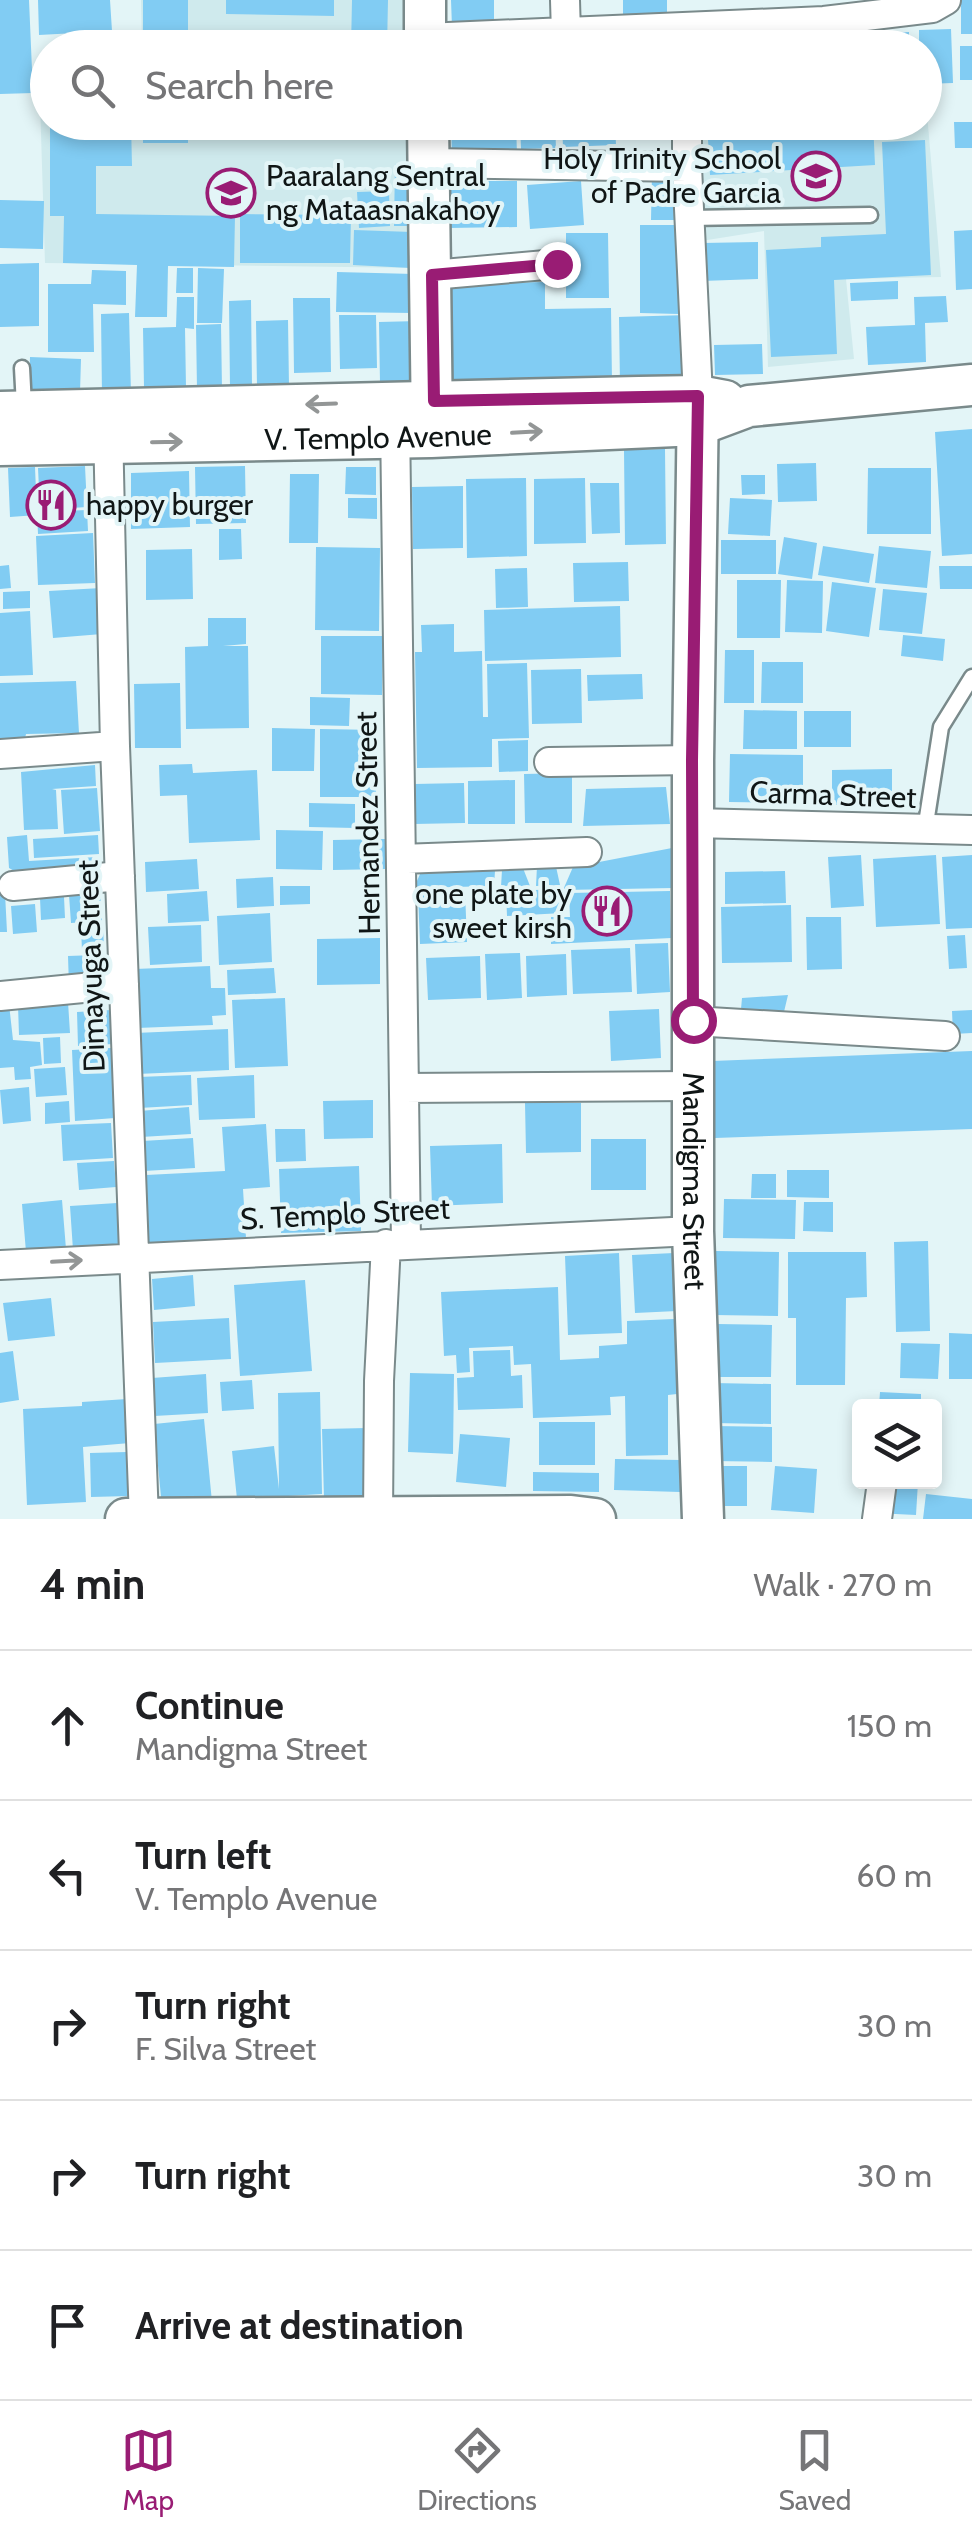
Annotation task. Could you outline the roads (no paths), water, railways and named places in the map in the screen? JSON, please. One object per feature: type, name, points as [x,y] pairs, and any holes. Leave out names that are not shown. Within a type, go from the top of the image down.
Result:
[{"type":"main road","points":[[414,419],[432,275],[429,140]]},
{"type":"main road","name":"V. Templo Avenue","points":[[0,445],[108,427],[698,410],[972,385]]},
{"type":"main road","name":"Mandigma Street","points":[[698,410],[692,760],[693,1231],[703,1519]]},
{"type":"main road","name":"V. Templo Avenue","points":[[12,412],[108,427]]},
{"type":"main road","points":[[126,1519],[579,1518]]},
{"type":"street","points":[[565,0],[566,30]]},
{"type":"street","points":[[689,0],[689,30]]},
{"type":"street","points":[[727,30],[823,10],[932,8],[946,0]]},
{"type":"street","points":[[425,29],[453,30]]},
{"type":"street","points":[[687,140],[698,410]]},
{"type":"street","points":[[430,163],[686,167]]},
{"type":"street","points":[[432,275],[557,264]]},
{"type":"street","name":"Hernandez Street","points":[[378,1519],[378,1381],[396,1243],[404,1088],[401,859],[414,419]]},
{"type":"street","name":"Dimayuga Street","points":[[108,427],[115,746],[144,1519]]},
{"type":"street","points":[[0,754],[115,746]]},
{"type":"street","points":[[548,762],[692,760]]},
{"type":"street","name":"Carma Street","points":[[693,823],[972,830]]},
{"type":"street","points":[[401,859],[587,852]]},
{"type":"street","points":[[13,886],[120,876]]},
{"type":"street","points":[[0,996],[124,984]]},
{"type":"street","points":[[693,1020],[946,1036]]},
{"type":"street","points":[[404,1088],[693,1086]]},
{"type":"street","name":"S. Templo Street","points":[[0,1265],[693,1231]]},
{"type":"street","points":[[877,1519],[881,1489]]},
{"type":"lane","points":[[689,218],[870,215]]},
{"type":"lane","points":[[12,412],[22,368]]},
{"type":"lane","points":[[925,831],[941,727],[972,678]]},
{"type":"place","name":"Holy Trinity School of Padre Garcia","points":[[816,176]]},
{"type":"place","name":"Paaralang Sentral ng Mataasnakahoy","points":[[231,193]]},
{"type":"place","name":"happy burger","points":[[51,505]]},
{"type":"place","name":"one plate by sweet kirsh","points":[[607,911]]}]
